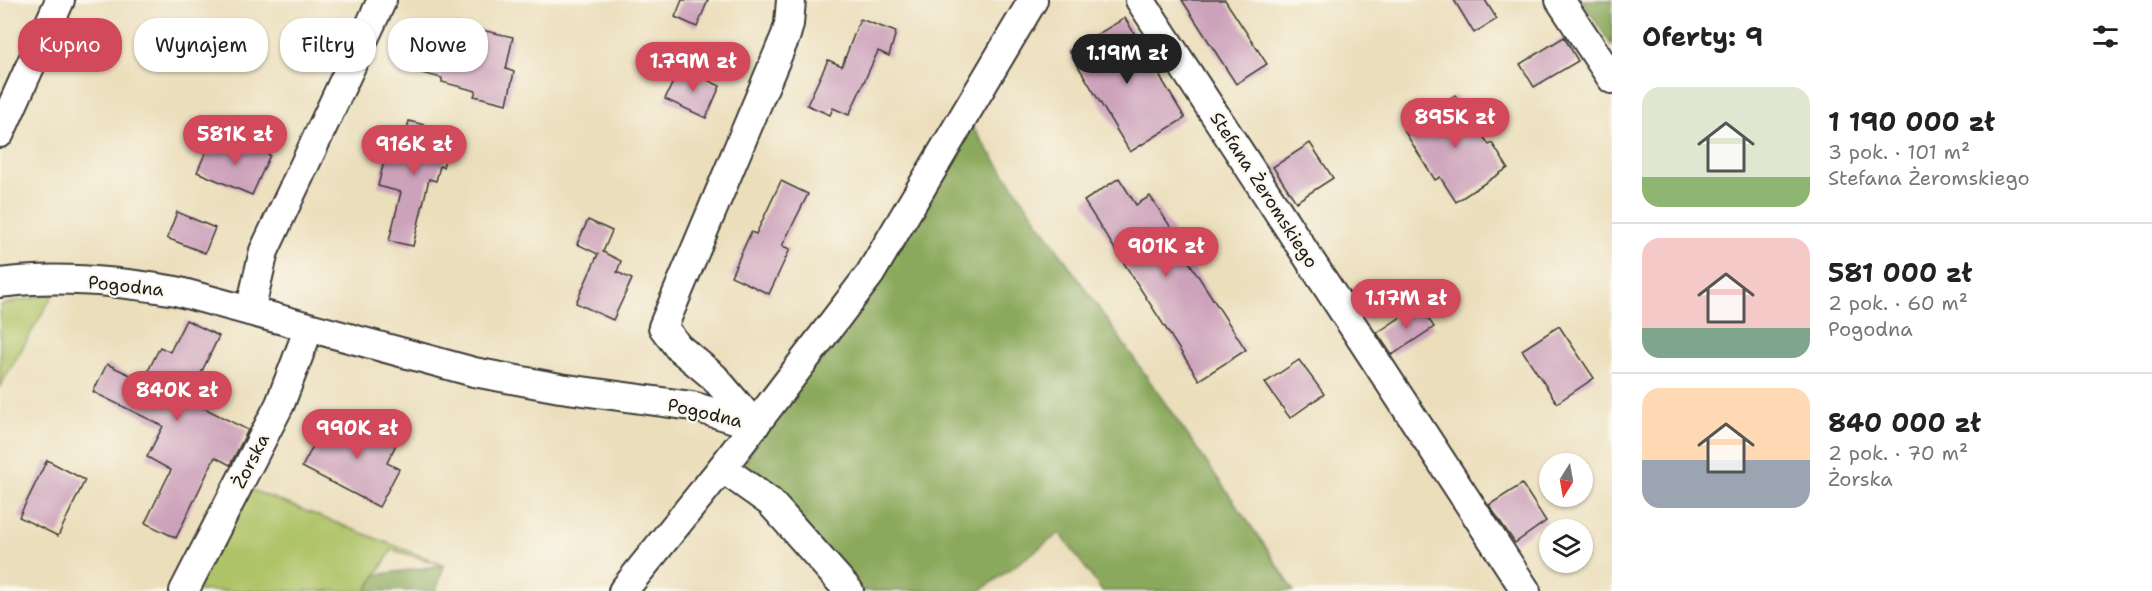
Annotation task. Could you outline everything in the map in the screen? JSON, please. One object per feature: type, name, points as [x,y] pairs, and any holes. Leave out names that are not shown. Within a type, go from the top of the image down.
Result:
[{"type":"street","points":[[0,133],[60,0]]},
{"type":"street","points":[[250,311],[264,251],[382,0]]},
{"type":"street","name":"Pogodna","points":[[755,425],[714,377],[678,346],[663,327],[786,35],[791,0]]},
{"type":"street","points":[[624,591],[722,468],[870,274],[1033,0]]},
{"type":"street","name":"Stefana Żeromskiego","points":[[1140,0],[1526,591]]},
{"type":"street","points":[[1560,0],[1612,79]]},
{"type":"street","name":"Pogodna","points":[[0,284],[52,279],[141,285],[176,291],[474,372],[560,388],[692,406],[755,425]]},
{"type":"street","name":"Żorska","points":[[184,591],[280,404],[309,328]]},
{"type":"street","points":[[722,468],[770,502],[849,591]]},
{"type":"green space","points":[[1582,0],[1612,0],[1612,46]]},
{"type":"green space","points":[[970,124],[1265,546],[1294,591],[1102,591],[1060,533],[980,591],[860,591],[741,466]]},
{"type":"green space","points":[[54,293],[0,387],[0,305]]},
{"type":"green space","points":[[247,488],[444,565],[392,550],[366,591],[188,591]]},
{"type":"green space","points":[[444,565],[436,591],[366,591],[376,575]]},
{"type":"building","points":[[682,0],[708,0],[697,27],[675,17]]},
{"type":"building","points":[[1182,0],[1225,0],[1267,64],[1236,84]]},
{"type":"building","points":[[1454,0],[1485,0],[1497,19],[1474,33]]},
{"type":"building","points":[[1125,18],[1185,118],[1130,152],[1069,51]]},
{"type":"building","points":[[860,19],[896,32],[889,56],[878,51],[849,115],[833,108],[830,115],[807,105],[828,60],[842,66]]},
{"type":"building","points":[[488,31],[513,37],[506,69],[514,72],[507,104],[474,96],[476,91],[442,82],[442,78],[417,72],[488,72]]},
{"type":"building","points":[[1564,37],[1578,61],[1534,87],[1520,64]]},
{"type":"building","points":[[680,67],[720,86],[706,118],[665,99]]},
{"type":"building","points":[[1455,95],[1489,145],[1492,143],[1508,168],[1456,202],[1440,177],[1435,180],[1403,129]]},
{"type":"building","points":[[409,121],[452,132],[443,167],[440,166],[436,181],[429,179],[413,246],[389,241],[401,192],[378,186],[386,153],[400,157]]},
{"type":"building","points":[[230,138],[270,155],[252,195],[197,172],[209,145],[224,152]]},
{"type":"building","points":[[1310,143],[1333,178],[1296,202],[1273,167]]},
{"type":"building","points":[[1119,178],[1136,205],[1150,196],[1174,232],[1171,234],[1246,350],[1199,380],[1084,201]]},
{"type":"building","points":[[781,181],[808,194],[782,246],[790,249],[769,294],[731,276],[751,232],[756,234]]},
{"type":"building","points":[[177,212],[215,228],[205,253],[167,238]]},
{"type":"building","points":[[588,220],[612,231],[603,252],[621,261],[617,272],[632,279],[613,320],[576,303],[598,254],[577,244]]},
{"type":"building","points":[[1419,305],[1434,327],[1392,355],[1377,333]]},
{"type":"building","points":[[186,320],[219,336],[188,400],[248,430],[230,465],[215,457],[176,538],[145,523],[171,470],[147,457],[163,426],[93,392],[107,364],[143,381],[160,347],[170,352]]},
{"type":"building","points":[[1559,326],[1594,378],[1557,403],[1522,350]]},
{"type":"building","points":[[1299,360],[1324,394],[1290,418],[1265,383]]},
{"type":"building","points":[[361,413],[401,434],[387,463],[399,469],[379,507],[302,467],[322,430],[346,442]]},
{"type":"building","points":[[47,460],[85,480],[58,536],[19,517]]},
{"type":"building","points":[[1522,484],[1545,519],[1539,519],[1539,526],[1515,543],[1489,505]]}]
